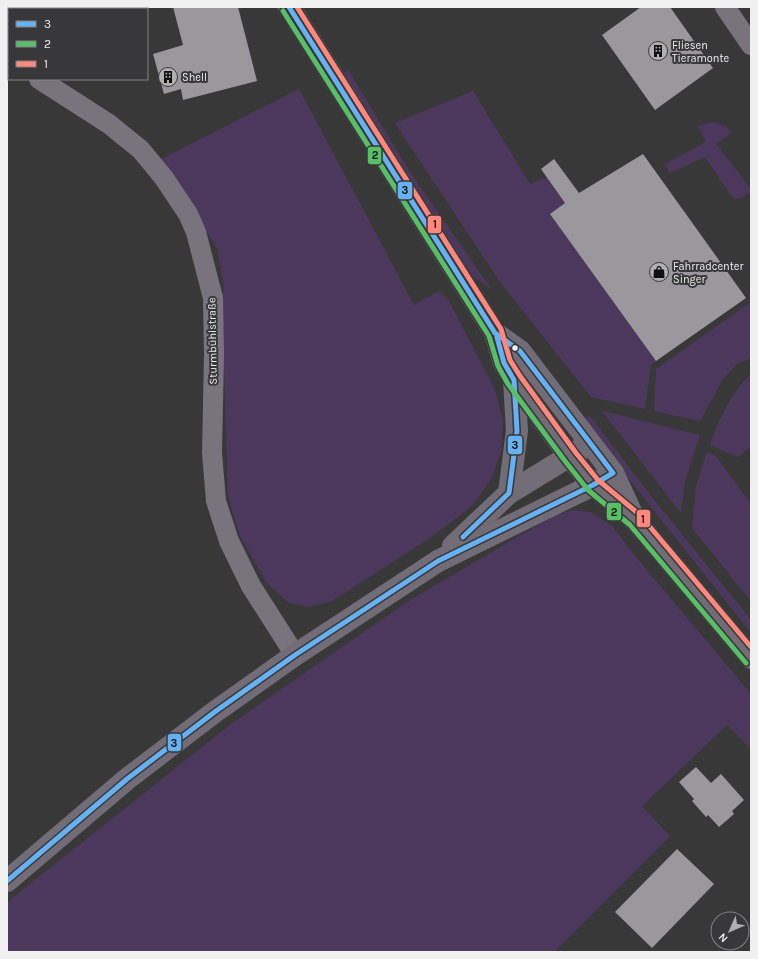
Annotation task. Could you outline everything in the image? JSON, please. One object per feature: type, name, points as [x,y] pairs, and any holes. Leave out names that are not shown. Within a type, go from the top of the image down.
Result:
[{"type":"main road","points":[[289,7],[495,333],[504,363],[514,380],[593,486],[635,520],[751,658]]},
{"type":"main road","points":[[495,333],[520,351],[613,472],[635,520]]},
{"type":"main road","points":[[509,493],[517,431],[514,380]]},
{"type":"main road","points":[[438,561],[509,493],[591,443]]},
{"type":"main road","points":[[7,881],[127,779],[216,711],[295,655],[438,561],[593,486],[613,472]]},
{"type":"street","points":[[725,7],[751,45]]},
{"type":"street","name":"Sturmbühlstraße","points":[[40,80],[109,124],[141,150],[164,178],[188,214],[196,232],[213,298],[214,356],[212,453],[216,501],[229,540],[251,586],[295,655]]},
{"type":"shaded area","points":[[348,70],[410,172],[492,290],[474,277],[427,211],[342,75]]},
{"type":"shaded area","points":[[299,89],[414,305],[439,291],[449,301],[495,390],[503,420],[501,452],[491,479],[473,505],[433,536],[332,601],[309,607],[289,603],[266,582],[239,534],[228,495],[222,302],[224,286],[217,248],[161,159]]},
{"type":"shaded area","points":[[473,91],[530,184],[560,172],[564,182],[554,188],[565,203],[550,214],[656,361],[651,365],[645,409],[591,397],[500,282],[395,123]]},
{"type":"shaded area","points":[[713,122],[726,126],[731,133],[716,144],[751,189],[751,191],[740,199],[733,198],[705,157],[670,173],[665,164],[706,142],[698,126]]},
{"type":"shaded area","points":[[751,302],[751,358],[737,364],[723,379],[700,421],[654,411],[656,369]]},
{"type":"shaded area","points":[[751,374],[751,447],[738,457],[710,445],[726,407],[744,381]]},
{"type":"shaded area","points":[[602,411],[700,435],[685,481],[681,513]]},
{"type":"shaded area","points":[[590,416],[651,496],[751,620],[751,633],[582,420]]},
{"type":"shaded area","points":[[707,452],[715,455],[751,504],[751,601],[692,528],[696,486]]},
{"type":"shaded area","points":[[573,510],[591,512],[612,526],[636,557],[751,694],[751,749],[727,725],[642,806],[670,836],[554,952],[7,952],[7,902],[231,724],[410,600],[555,515]]},
{"type":"building","points":[[173,7],[238,7],[257,81],[183,100],[181,89],[164,94],[153,54],[183,45]]},
{"type":"building","name":"Fliesen Tieramonte","points":[[641,7],[670,7],[713,68],[655,110],[602,35]]},
{"type":"building","name":"Fahrradcenter Singer","points":[[643,154],[746,298],[656,361],[550,214],[565,203],[541,169],[554,159],[579,193]]},
{"type":"building","points":[[696,767],[711,783],[721,774],[744,800],[732,811],[734,814],[719,827],[708,815],[706,817],[692,801],[694,799],[679,782]]},
{"type":"building","points":[[677,849],[714,884],[652,948],[615,912]]},
{"type":"transit line","name":"3","points":[[7,881],[127,779],[216,711],[295,655],[438,561],[593,485],[613,473],[520,351],[495,333],[289,7]]},
{"type":"transit line","name":"1","points":[[297,7],[501,329],[510,360],[520,376],[576,453],[598,480],[640,515],[751,647]]},
{"type":"transit line","name":"2","points":[[283,11],[489,336],[498,366],[508,384],[588,490],[630,525],[746,663]]},
{"type":"transit line","name":"3","points":[[463,537],[509,493],[517,431],[514,380],[504,363],[497,337]]},
{"type":"place","name":"Fliesen Tieramonte","points":[[658,51]]},
{"type":"place","name":"Shell","points":[[168,77]]},
{"type":"place","name":"Fahrradcenter Singer","points":[[659,272]]}]
